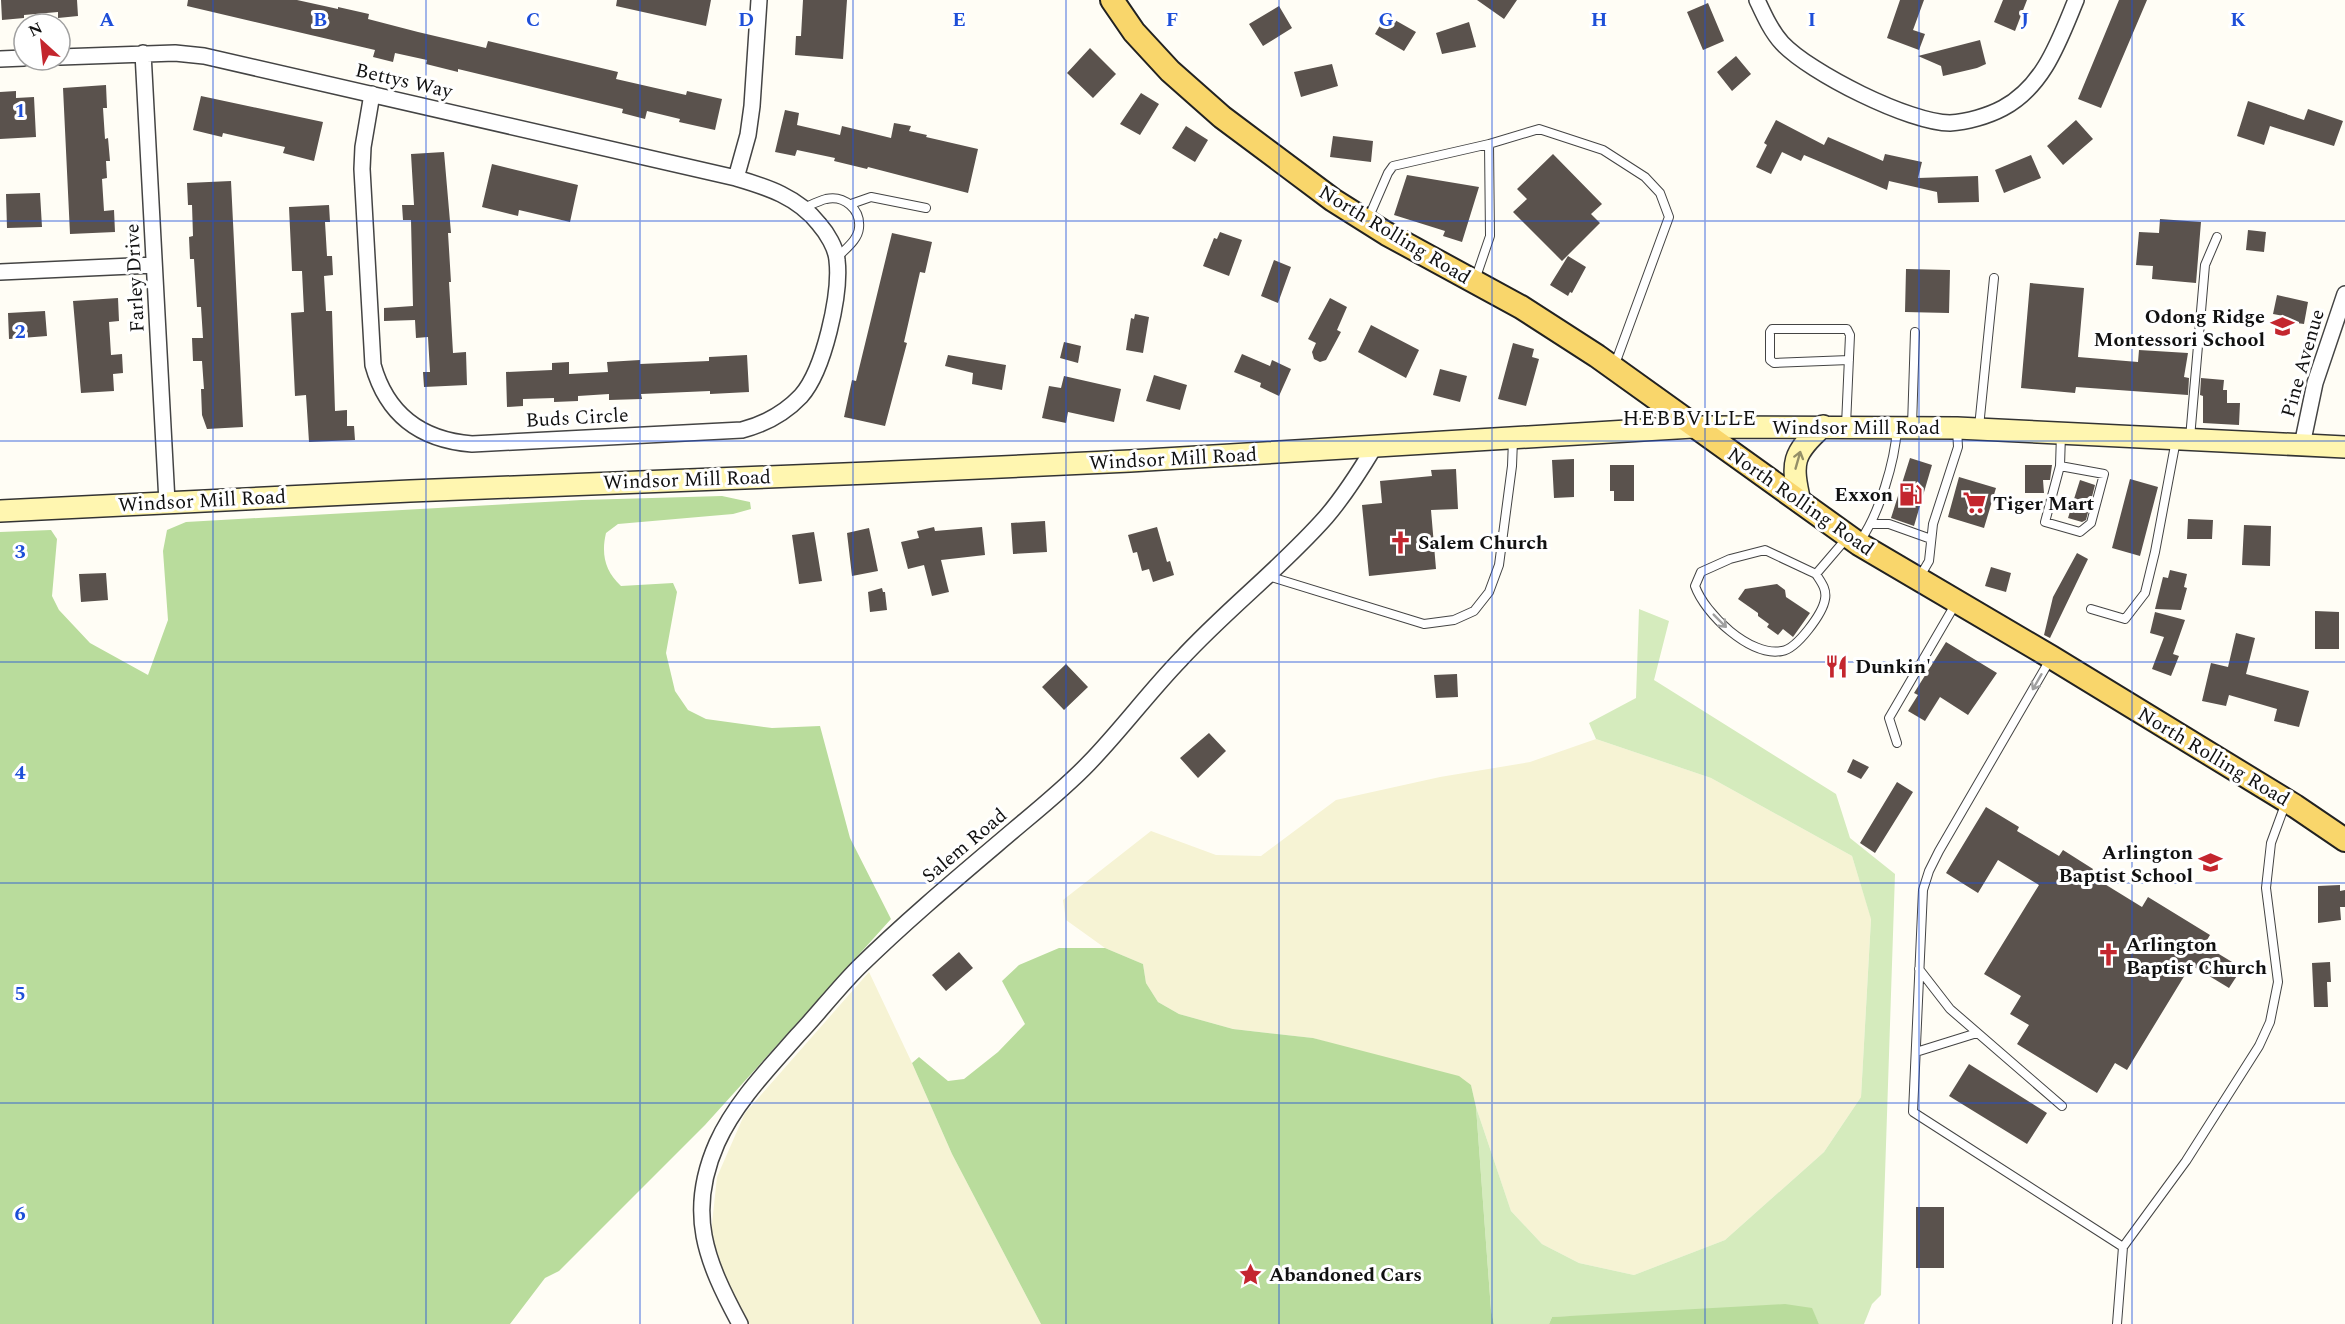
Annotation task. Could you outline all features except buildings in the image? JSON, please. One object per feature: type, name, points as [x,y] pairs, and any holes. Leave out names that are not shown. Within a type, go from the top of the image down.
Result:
[{"type":"main road","name":"North Rolling Road","points":[[1112,0],[1134,32],[1170,72],[1222,117],[1324,194],[1366,222],[1521,307],[1613,368],[1854,540],[2051,657],[2286,801],[2345,840]]},
{"type":"main road","points":[[1800,502],[1794,475],[1796,457],[1804,442],[1823,426]]},
{"type":"main road","name":"Windsor Mill Road","points":[[0,511],[167,501],[1130,461],[1693,427],[1957,428],[2345,447]]},
{"type":"street","points":[[736,178],[748,135],[752,106],[759,0]]},
{"type":"street","points":[[1756,0],[1782,43],[1827,78],[1902,111],[1950,123],[1978,118],[2004,108],[2026,91],[2042,73],[2052,55],[2076,0]]},
{"type":"street","name":"Bettys Way","points":[[72,56],[143,53],[204,56],[736,178]]},
{"type":"street","name":"Farley Drive","points":[[143,53],[167,501]]},
{"type":"street","name":"Buds Circle","points":[[372,94],[363,147],[362,169],[373,365],[377,381],[387,399],[417,429],[450,442],[472,444],[742,430],[765,424],[785,410],[801,395],[815,376],[821,361],[836,296],[837,258],[828,237],[818,222],[804,208],[786,195],[736,178]]},
{"type":"street","points":[[0,272],[154,265]]},
{"type":"street","name":"Pine Avenue","points":[[2302,445],[2315,382],[2345,294]]},
{"type":"street","name":"Salem Road","points":[[740,1324],[712,1268],[704,1243],[701,1222],[702,1196],[708,1172],[717,1143],[734,1113],[775,1061],[857,969],[945,888],[1089,763],[1181,658],[1327,517],[1351,486],[1375,446]]},
{"type":"lane","points":[[1366,222],[1393,166],[1489,144],[1539,129],[1603,150],[1645,177],[1660,193],[1669,217],[1613,368]]},
{"type":"lane","points":[[1475,282],[1490,236],[1489,144]]},
{"type":"lane","points":[[851,204],[871,197],[927,208]]},
{"type":"lane","points":[[804,208],[826,198],[838,199],[851,204],[858,215],[860,228],[854,240],[837,258]]},
{"type":"lane","points":[[2091,609],[2125,619],[2145,593],[2183,439],[2205,265],[2217,237]]},
{"type":"lane","points":[[1979,429],[1994,278]]},
{"type":"lane","points":[[1845,426],[1849,360],[1850,335],[1847,330],[1772,329],[1770,332],[1770,360],[1774,363],[1849,360]]},
{"type":"lane","points":[[1816,574],[1872,524],[1904,427],[1915,332]]},
{"type":"lane","points":[[1918,579],[1929,561],[1932,524],[1958,447],[1957,428]]},
{"type":"lane","points":[[2060,466],[2104,474],[2091,523],[2080,532],[2045,522],[2060,466],[2061,433]]},
{"type":"lane","points":[[1268,576],[1424,624],[1454,620],[1474,611],[1489,592],[1499,565],[1512,466],[1513,438]]},
{"type":"lane","points":[[1872,524],[1889,524],[1931,539]]},
{"type":"lane","points":[[1765,550],[1816,574],[1824,587],[1825,600],[1809,628],[1795,645],[1782,651],[1763,649],[1733,634],[1700,599],[1695,586],[1701,572],[1730,559],[1765,550]]},
{"type":"lane","points":[[1897,743],[1889,718],[1957,602]]},
{"type":"lane","points":[[2051,657],[1929,871],[1923,890],[1914,1112],[2123,1247]]},
{"type":"lane","points":[[2117,1324],[2123,1247],[2186,1161],[2259,1046],[2270,1022],[2278,982],[2269,930],[2266,888],[2271,843],[2286,801]]},
{"type":"lane","points":[[1919,969],[1950,1009],[2062,1106]]},
{"type":"lane","points":[[1916,1052],[1977,1033]]},
{"type":"shaded area","points":[[1596,739],[1711,778],[1852,856],[1871,918],[1861,1097],[1824,1152],[1725,1240],[1634,1275],[1579,1263],[1542,1244],[1511,1211],[1476,1107],[1471,1085],[1313,1038],[1233,1029],[1179,1014],[1158,1002],[1146,983],[1143,964],[1105,948],[1066,920],[1063,900],[1151,831],[1216,855],[1261,856],[1336,800],[1440,777],[1530,762]]},
{"type":"shaded area","points":[[869,972],[952,1154],[1041,1324],[745,1324],[733,1302],[711,1233],[717,1177],[745,1113]]},
{"type":"green space","points":[[722,496],[750,502],[751,509],[733,514],[618,524],[606,533],[604,555],[608,568],[621,586],[673,583],[677,592],[666,653],[675,691],[688,710],[706,719],[772,728],[820,726],[850,838],[891,919],[705,1125],[559,1271],[545,1278],[510,1324],[0,1324],[0,532],[51,530],[57,539],[52,596],[59,610],[90,643],[148,675],[168,620],[163,551],[167,530],[186,522],[582,500]]},
{"type":"green space","points":[[1639,609],[1669,621],[1654,680],[1836,794],[1850,838],[1895,874],[1881,1295],[1872,1304],[1864,1324],[1819,1324],[1811,1308],[1552,1317],[1549,1324],[1494,1324],[1491,1310],[1476,1107],[1511,1211],[1542,1244],[1579,1263],[1634,1275],[1725,1240],[1824,1152],[1861,1097],[1871,919],[1852,856],[1711,778],[1596,739],[1589,723],[1636,698]]},
{"type":"green space","points":[[1059,948],[1105,948],[1143,964],[1146,983],[1158,1002],[1179,1014],[1233,1029],[1313,1038],[1459,1076],[1471,1085],[1476,1107],[1491,1310],[1494,1324],[1041,1324],[952,1154],[912,1063],[919,1057],[948,1081],[964,1079],[998,1052],[1025,1024],[1002,981],[1019,965]]},
{"type":"green space","points":[[1785,1304],[1812,1308],[1819,1324],[1549,1324],[1552,1317]]},
{"type":"place","name":"Odong Ridge Montessori School","points":[[2283,327]]},
{"type":"place","name":"Exxon","points":[[1911,494]]},
{"type":"place","name":"Tiger Mart","points":[[1975,503]]},
{"type":"place","name":"Salem Church","points":[[1400,542]]},
{"type":"place","name":"Dunkin'","points":[[1837,666]]},
{"type":"place","name":"Arlington Baptist School","points":[[2211,863]]},
{"type":"place","name":"Arlington Baptist Church","points":[[2108,955]]},
{"type":"place","name":"Abandoned Cars","points":[[1251,1274]]},
{"type":"district","name":"HEBBVILLE","points":[[1690,418]]}]
